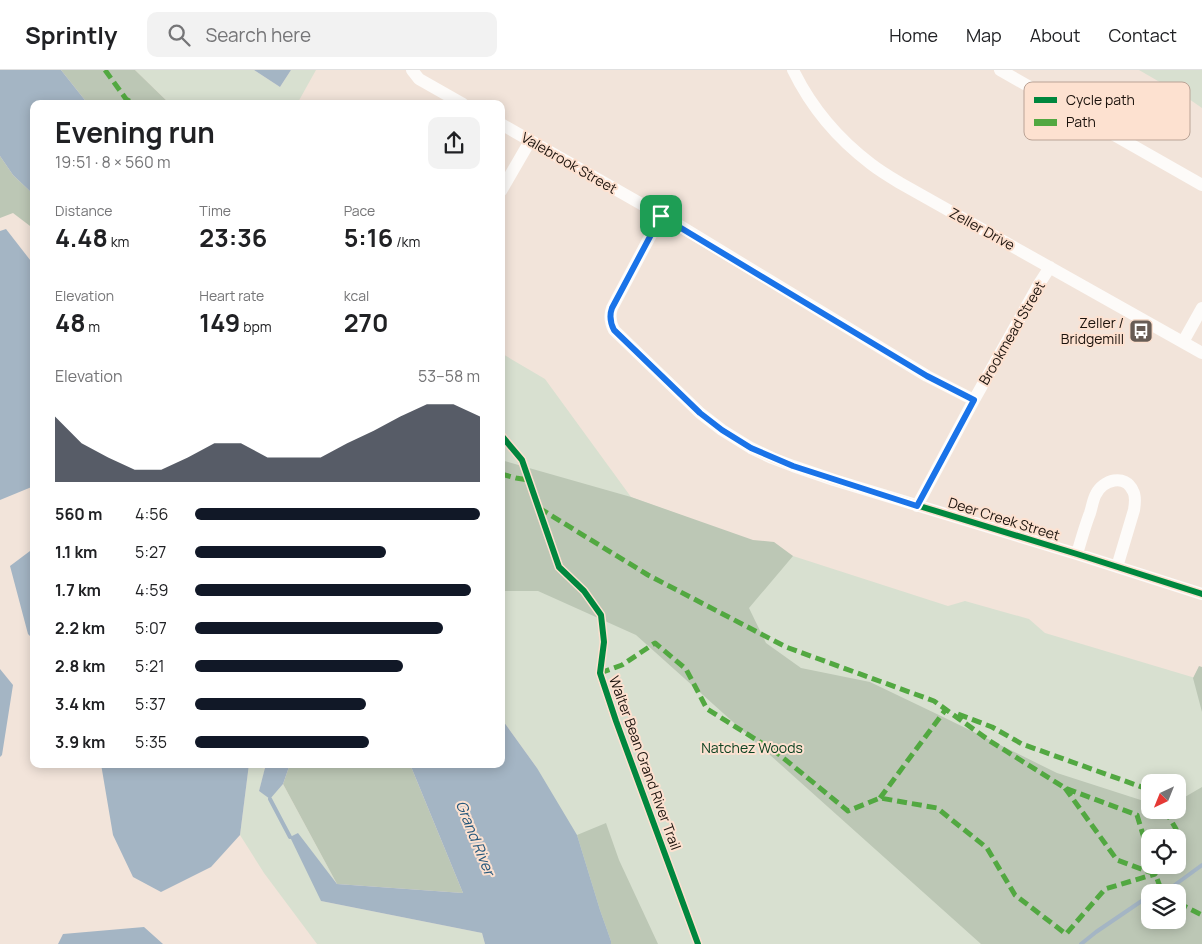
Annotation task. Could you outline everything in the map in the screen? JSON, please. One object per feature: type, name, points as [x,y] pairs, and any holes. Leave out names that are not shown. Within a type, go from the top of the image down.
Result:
[{"type":"street","points":[[412,70],[419,80],[456,100]]},
{"type":"street","name":"Zeller Drive","points":[[793,70],[809,98],[831,127],[871,164],[900,183],[1202,353]]},
{"type":"street","points":[[1000,70],[1024,84]]},
{"type":"street","name":"Valebrook Street","points":[[505,126],[661,216],[927,376],[974,400]]},
{"type":"street","points":[[1123,140],[1202,185]]},
{"type":"street","points":[[505,184],[530,141]]},
{"type":"street","name":"Deer Creek Street","points":[[661,216],[612,308],[610,319],[614,330],[700,413],[722,430],[751,448],[793,466],[1202,594]]},
{"type":"street","name":"Brookmead Street","points":[[917,506],[974,400],[1050,267]]},
{"type":"street","points":[[1183,342],[1202,308]]},
{"type":"street","points":[[1077,554],[1095,494],[1103,484],[1112,480],[1120,480],[1129,484],[1134,491],[1135,501],[1117,567]]},
{"type":"green space","points":[[61,70],[135,70],[166,100],[85,100]]},
{"type":"green space","points":[[135,70],[254,70],[280,87],[291,70],[316,70],[299,100],[166,100]]},
{"type":"green space","points":[[1139,70],[1202,70],[1202,108],[1190,100],[1190,82],[1160,82]]},
{"type":"green space","points":[[0,156],[13,175],[30,191],[30,226],[13,213],[0,218]]},
{"type":"green space","name":"Natchez Woods","points":[[505,355],[545,379],[631,497],[793,556],[948,606],[965,601],[1029,619],[1045,633],[1202,680],[1202,944],[611,944],[537,768],[505,724]]},
{"type":"green space","points":[[505,461],[631,497],[753,540],[774,542],[793,556],[749,608],[766,643],[801,668],[870,682],[1057,773],[1141,800],[1141,819],[1186,819],[1186,796],[1202,787],[1202,944],[981,944],[636,635],[538,591],[505,591]]},
{"type":"green space","points":[[1199,666],[1202,667],[1202,712],[1193,678]]},
{"type":"green space","points":[[248,768],[262,768],[265,769],[259,791],[270,798],[283,784],[337,884],[298,834],[321,901],[482,933],[485,944],[317,944],[264,873],[240,835]]},
{"type":"green space","points":[[289,768],[411,768],[463,893],[337,884],[283,784]]},
{"type":"green space","points":[[606,823],[619,860],[658,944],[611,944],[577,835]]},
{"type":"water","points":[[0,70],[61,70],[85,100],[30,100],[30,191],[13,175],[0,156]]},
{"type":"water","points":[[254,70],[291,70],[280,87]]},
{"type":"water","points":[[6,229],[30,260],[30,488],[0,500],[0,231]]},
{"type":"water","points":[[30,551],[30,636],[28,634],[10,566]]},
{"type":"water","points":[[0,669],[13,685],[2,755],[0,757]]},
{"type":"water","name":"Grand River","points":[[505,724],[537,768],[577,835],[611,944],[485,944],[482,933],[321,901],[290,837],[298,833],[337,884],[463,893],[412,769],[505,768]]},
{"type":"water","points":[[102,768],[248,768],[240,835],[211,867],[161,892],[133,877],[113,835]]},
{"type":"water","points":[[265,768],[289,768],[283,784],[270,799],[259,791]]},
{"type":"water","points":[[144,927],[163,944],[58,944],[63,934]]},
{"type":"waterway","points":[[270,799],[290,837]]},
{"type":"waterway","points":[[1176,884],[1202,865]]},
{"type":"waterway","points":[[1081,944],[1141,901]]},
{"type":"marked path","points":[[105,70],[128,100]]},
{"type":"marked path","points":[[505,475],[529,480]]},
{"type":"marked path","points":[[539,508],[648,575],[786,647],[934,701],[990,741],[1065,788],[1137,815],[1141,829]]},
{"type":"marked path","points":[[600,673],[622,665],[655,643],[686,669],[707,709],[776,752],[848,811],[880,798],[937,808],[987,848],[1015,895],[1066,934],[1105,889],[1155,874]]},
{"type":"marked path","points":[[880,798],[946,709]]},
{"type":"marked path","points":[[958,714],[992,727],[1022,744],[1141,787]]},
{"type":"marked path","points":[[1065,788],[1117,860],[1141,869]]},
{"type":"marked path","points":[[1170,819],[1176,829]]},
{"type":"marked path","points":[[1155,874],[1159,884]]},
{"type":"marked path","points":[[1186,907],[1202,915]]},
{"type":"cycle path","points":[[661,216],[612,308],[610,316],[612,324],[614,330],[700,413],[722,430],[751,448],[793,466],[1202,594]]},
{"type":"cycle path","name":"Walter Bean Grand River Trail","points":[[505,440],[522,460],[559,567],[584,591],[601,615],[604,642],[600,673],[698,944]]},
{"type":"place","name":"Zeller / Bridgemill","points":[[1141,331]]},
{"type":"route","points":[[661,216],[927,376],[974,400],[917,506],[793,466],[751,448],[722,430],[700,413],[614,330],[610,319],[612,308],[661,216]]}]
